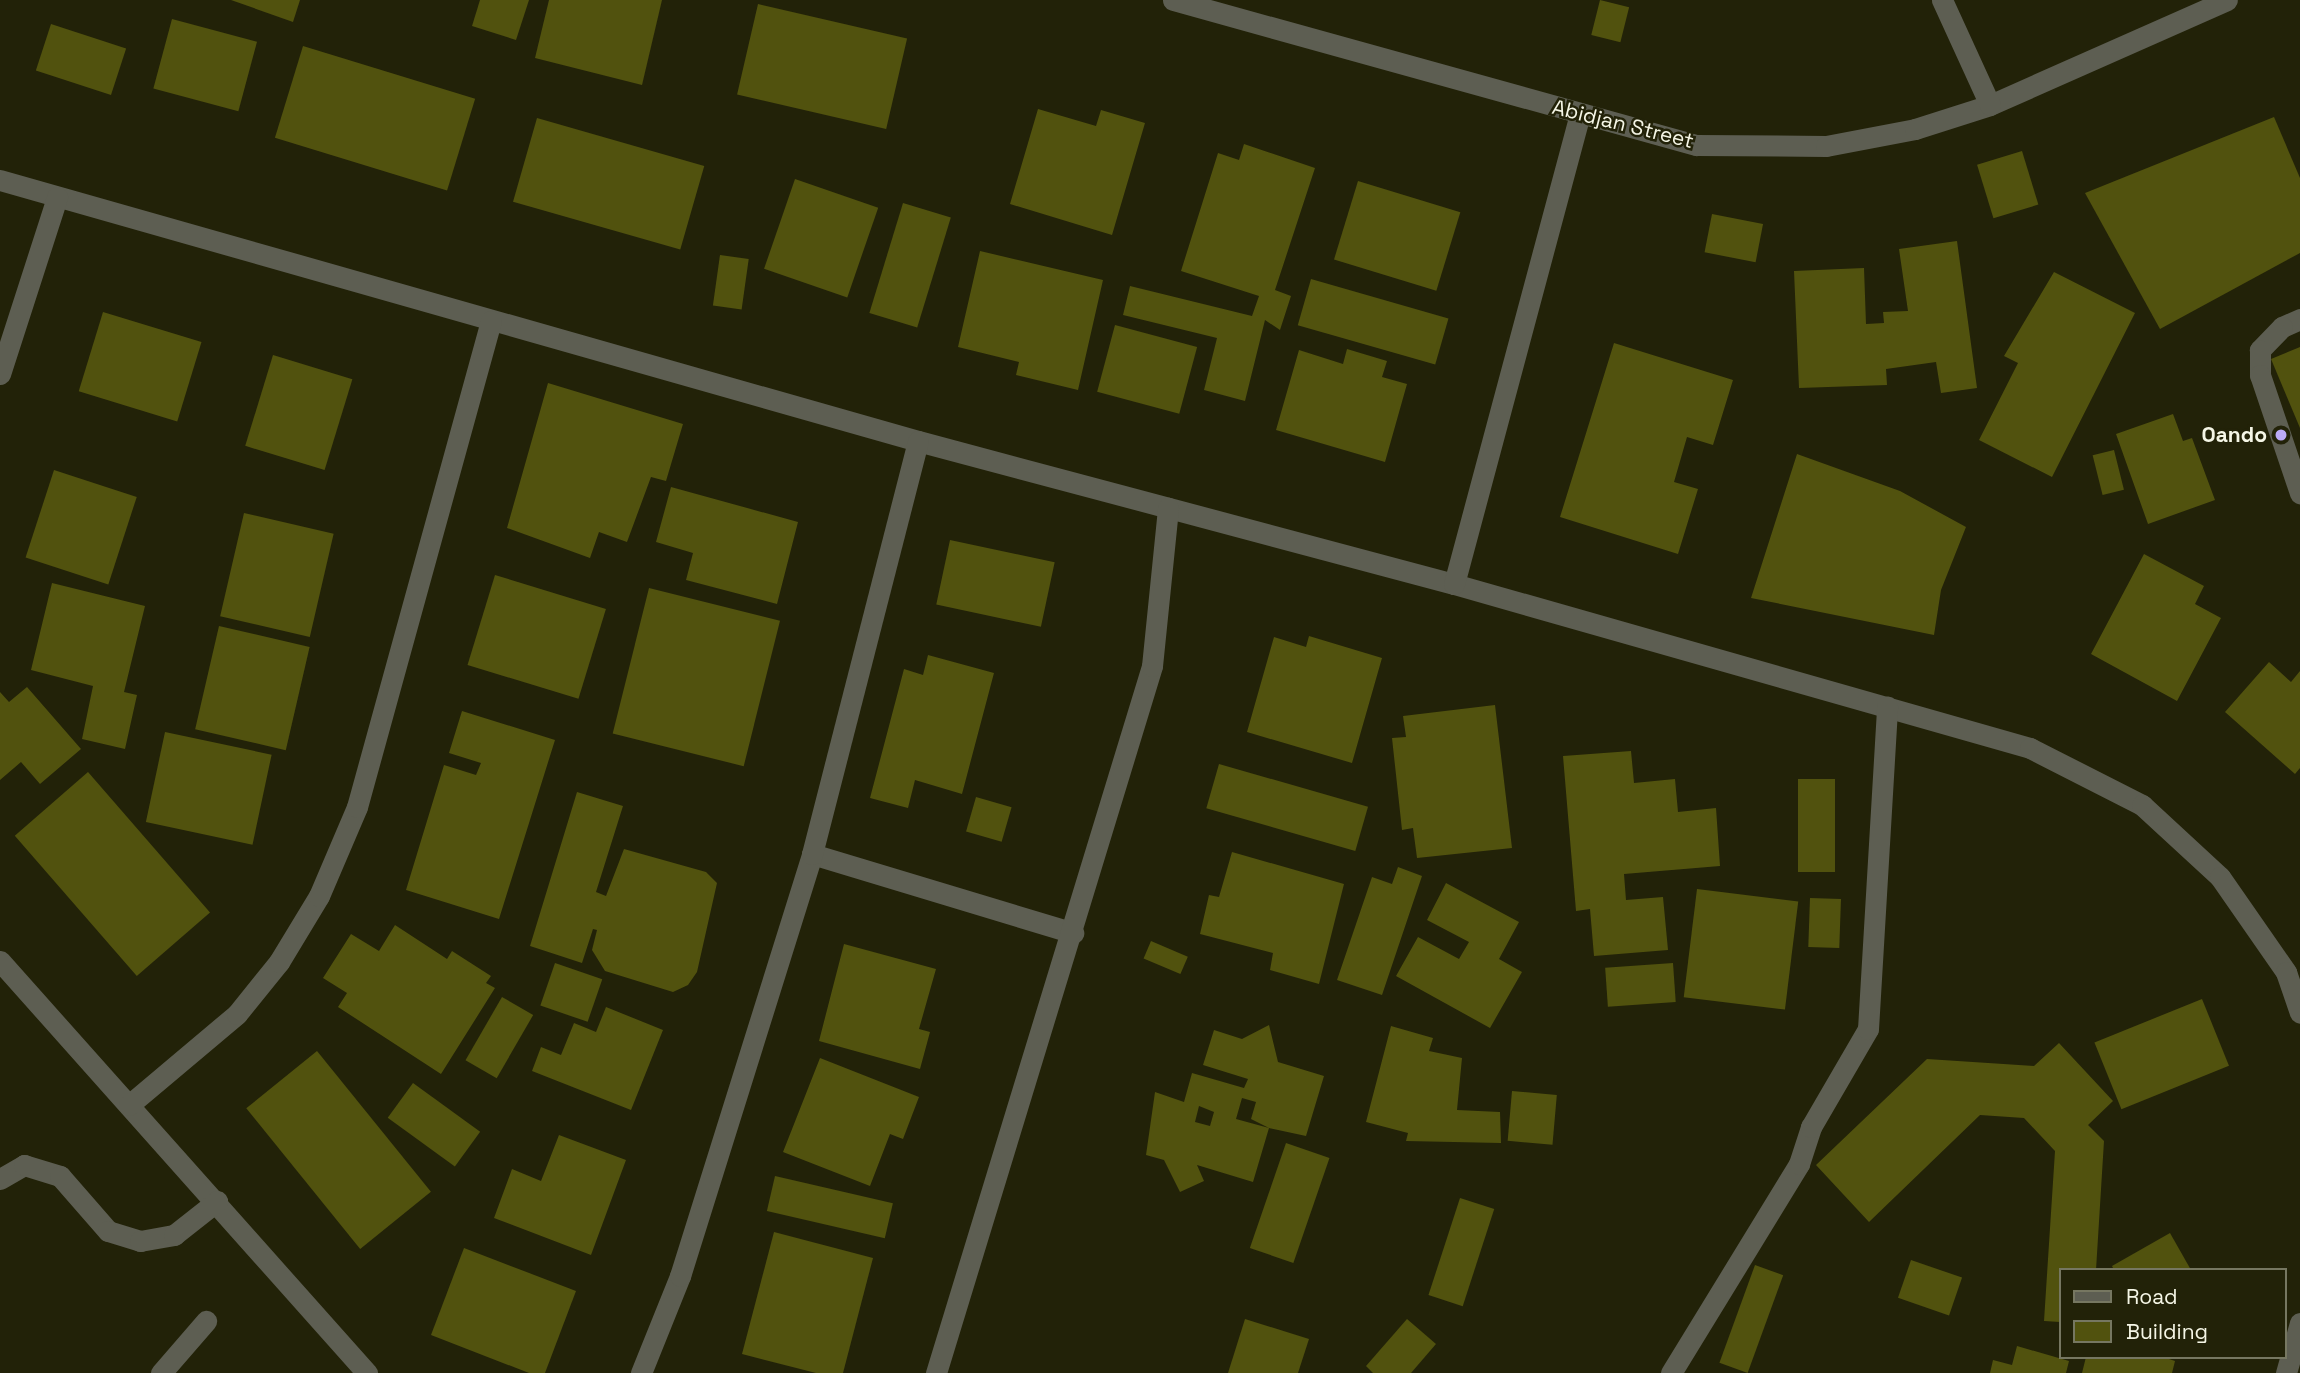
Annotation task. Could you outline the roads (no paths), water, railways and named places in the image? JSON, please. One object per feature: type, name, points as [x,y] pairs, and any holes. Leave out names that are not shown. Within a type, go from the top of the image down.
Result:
[{"type":"street","name":"Abidjan Street","points":[[1173,0],[1696,145],[1826,146],[1914,129],[1990,105],[2227,0]]},
{"type":"street","points":[[1942,0],[1990,105]]},
{"type":"street","points":[[1454,584],[1580,114]]},
{"type":"street","points":[[0,180],[918,441],[1454,584],[2030,748],[2141,805],[2220,877],[2286,972],[2300,1013]]},
{"type":"street","points":[[0,374],[57,197]]},
{"type":"street","points":[[2300,318],[2282,327],[2260,350],[2260,375],[2300,493]]},
{"type":"street","points":[[129,1105],[237,1014],[279,962],[320,896],[357,807],[491,321]]},
{"type":"street","points":[[641,1373],[680,1276],[812,855],[918,441]]},
{"type":"street","points":[[936,1373],[1073,933],[1152,666],[1168,508]]},
{"type":"street","points":[[1671,1373],[1799,1164],[1811,1127],[1868,1029],[1886,707]]},
{"type":"street","points":[[812,855],[1073,933]]},
{"type":"street","points":[[0,961],[217,1201],[367,1373]]},
{"type":"street","points":[[0,1179],[24,1165],[60,1176],[108,1231],[140,1241],[174,1235],[217,1201]]},
{"type":"street","points":[[161,1373],[206,1321]]},
{"type":"street","points":[[2286,1373],[2300,1323]]},
{"type":"place","name":"Oando","points":[[2281,435]]}]
